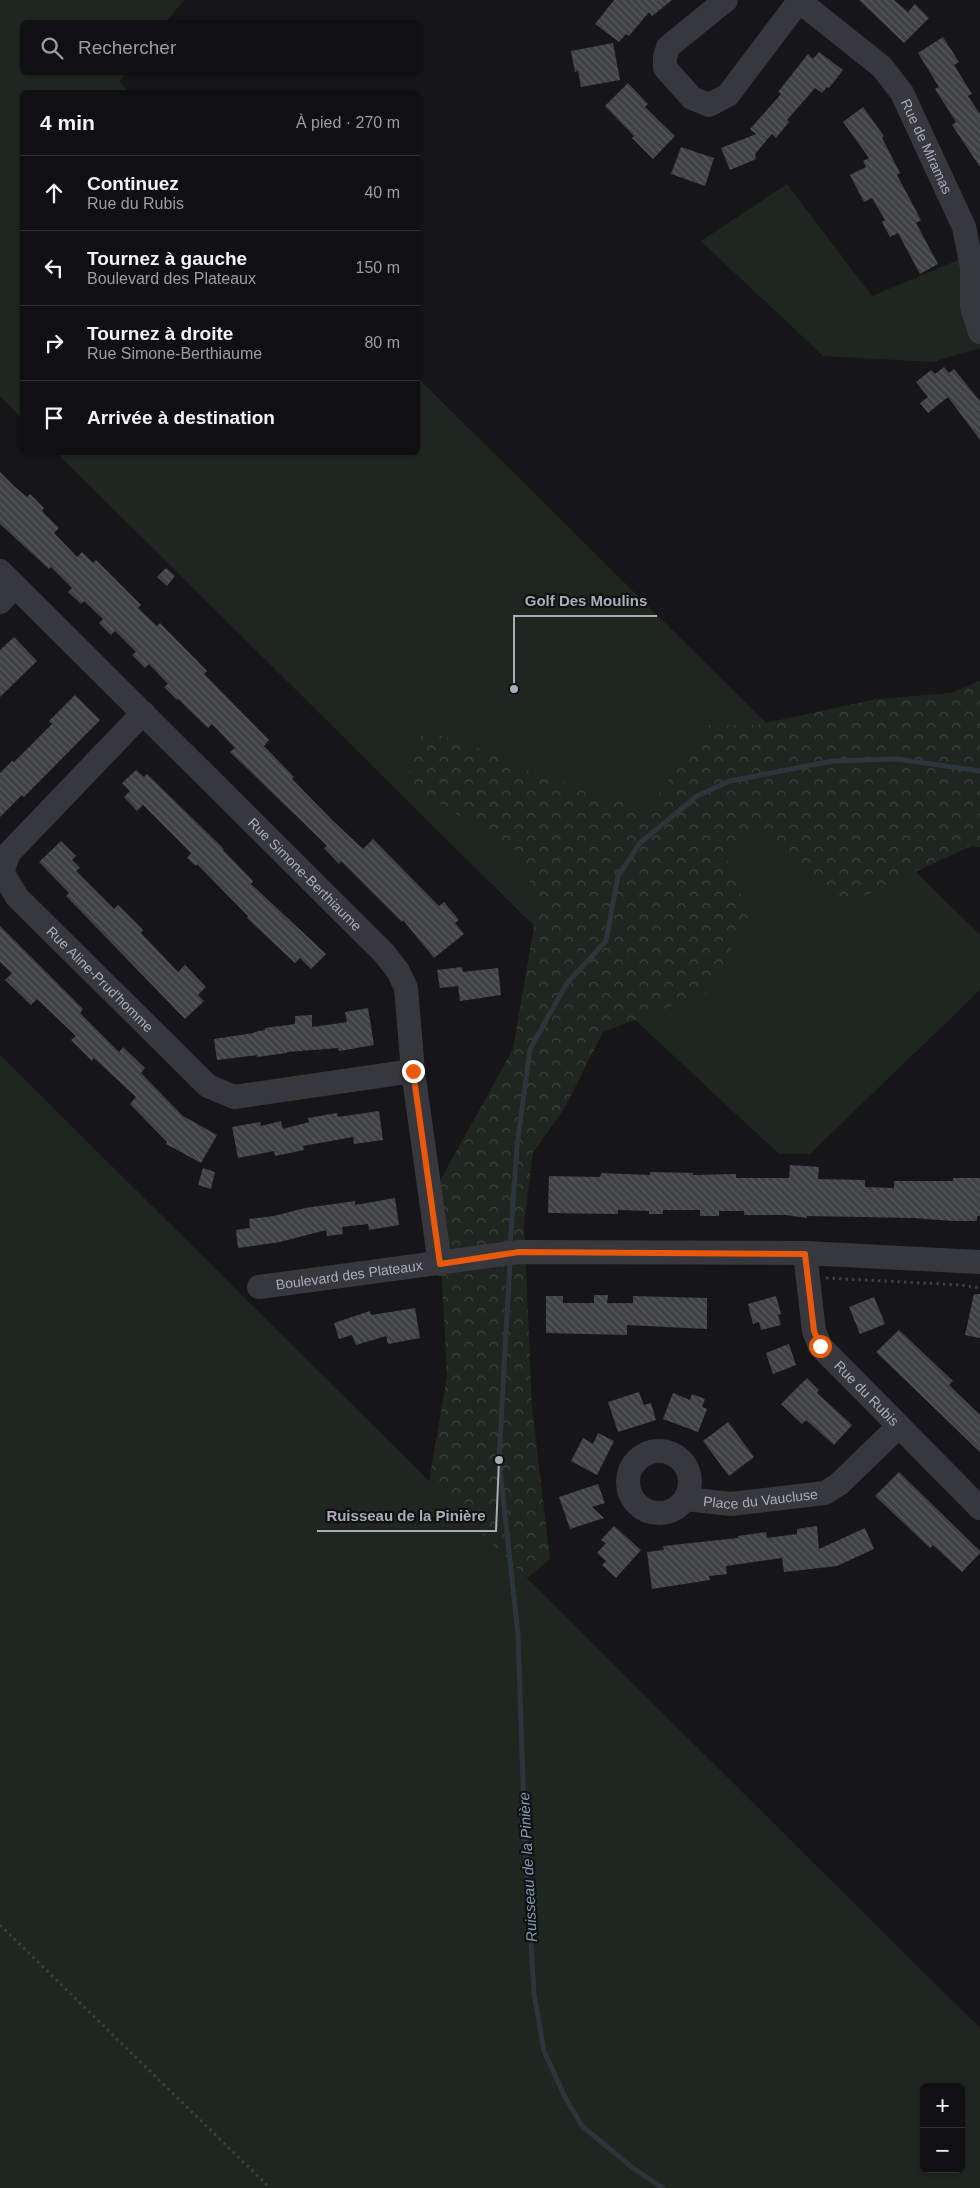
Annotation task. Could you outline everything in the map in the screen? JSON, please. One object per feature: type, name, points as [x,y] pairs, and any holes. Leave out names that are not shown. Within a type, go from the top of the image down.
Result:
[{"type":"street","name":"Rue de Miramas","points":[[726,0],[668,47],[665,58],[666,68],[692,98],[709,105],[728,95],[799,0],[882,67],[902,93],[964,227],[972,267],[972,307],[980,332]]},
{"type":"street","name":"Rue Simone-Berthiaume","points":[[5,586],[143,713],[384,953],[398,971],[406,988],[413,1071],[440,1264]]},
{"type":"street","name":"Rue Aline-Prud'homme","points":[[143,713],[8,853],[2,872],[16,897],[208,1086],[234,1097],[413,1071]]},
{"type":"street","name":"Boulevard des Plateaux","points":[[259,1287],[519,1252],[805,1254],[980,1262]]},
{"type":"street","name":"Rue du Rubis","points":[[805,1254],[814,1331],[820,1346],[980,1508]]},
{"type":"street","name":"Place du Vaucluse","points":[[686,1499],[731,1504],[825,1493],[839,1484],[899,1426]]},
{"type":"path","points":[[808,1277],[961,1285],[980,1288]]},
{"type":"path","points":[[0,1926],[270,2188]]},
{"type":"green space","points":[[0,0],[184,0],[168,20],[20,20],[20,75],[125,75],[119,82],[128,90],[20,90],[20,417],[0,396]]},
{"type":"green space","points":[[787,184],[872,296],[980,251],[980,348],[933,362],[823,356],[701,241]]},
{"type":"green space","points":[[420,380],[980,935],[980,990],[810,1154],[779,1154],[534,926],[59,455],[420,455]]},
{"type":"green space","points":[[980,681],[980,847],[971,846],[848,903],[755,829],[726,857],[749,915],[707,993],[603,1032],[564,1109],[533,1152],[524,1224],[532,1407],[550,1559],[527,1578],[429,1482],[447,1377],[437,1186],[513,1049],[539,905],[517,851],[406,783],[423,731],[464,742],[527,770],[647,810],[707,725],[756,725],[877,699],[951,693]]},
{"type":"green space","points":[[0,1055],[980,2028],[980,2188],[0,2188]]},
{"type":"building","points":[[614,0],[672,0],[652,16],[649,12],[629,36],[626,34],[619,42],[595,24]]},
{"type":"building","points":[[859,0],[894,0],[908,12],[915,4],[929,18],[904,43]]},
{"type":"building","points":[[943,37],[959,62],[954,65],[972,94],[968,96],[980,114],[980,167],[952,125],[956,122],[935,89],[939,87],[918,53]]},
{"type":"building","points":[[613,43],[620,80],[581,87],[578,71],[575,72],[571,51]]},
{"type":"building","points":[[819,52],[843,70],[829,88],[827,87],[822,93],[815,88],[787,120],[789,122],[776,138],[772,134],[755,154],[756,159],[730,170],[721,148],[756,134],[750,129],[781,94],[778,92],[808,54],[813,59]]},
{"type":"building","points":[[628,83],[648,104],[645,107],[675,136],[653,159],[605,106]]},
{"type":"building","points":[[863,107],[884,136],[882,138],[900,173],[897,175],[921,220],[916,223],[938,264],[920,274],[898,233],[890,237],[882,222],[885,220],[872,198],[864,202],[850,175],[866,167],[863,161],[869,158],[843,122]]},
{"type":"building","points":[[681,147],[714,158],[705,186],[671,174]]},
{"type":"building","points":[[944,367],[949,373],[954,369],[980,401],[980,440],[948,397],[928,413],[920,403],[928,397],[916,382],[931,370],[935,374]]},
{"type":"building","points":[[0,472],[27,497],[30,494],[44,508],[42,511],[59,528],[54,533],[77,557],[82,552],[93,563],[96,560],[141,605],[138,608],[157,626],[160,623],[207,671],[204,674],[269,740],[264,746],[294,777],[292,779],[332,820],[363,849],[373,839],[439,906],[444,902],[459,920],[455,923],[464,934],[434,958],[403,920],[402,922],[341,861],[339,864],[324,848],[327,846],[230,752],[235,748],[212,724],[208,728],[177,700],[164,687],[168,684],[149,664],[145,668],[132,655],[136,652],[115,631],[111,635],[99,623],[103,619],[84,601],[81,604],[68,592],[72,588],[51,567],[49,569],[0,524]]},
{"type":"building","points":[[166,568],[175,576],[167,586],[157,577]]},
{"type":"building","points":[[14,637],[37,661],[0,697],[0,650]]},
{"type":"building","points":[[75,695],[100,720],[24,797],[22,795],[0,817],[0,773],[12,761],[14,762],[52,724],[49,721]]},
{"type":"building","points":[[136,770],[144,777],[147,774],[224,849],[253,881],[251,884],[326,954],[311,969],[300,958],[295,963],[247,918],[248,916],[197,864],[196,866],[187,858],[191,853],[143,805],[137,811],[124,797],[130,791],[122,783]]},
{"type":"building","points":[[61,841],[76,856],[72,860],[80,868],[76,871],[114,909],[118,905],[143,930],[141,933],[178,972],[185,965],[206,987],[198,995],[204,1001],[185,1019],[66,896],[69,893],[39,862]]},
{"type":"building","points":[[0,926],[83,1009],[80,1013],[119,1052],[123,1047],[145,1068],[141,1073],[183,1116],[217,1135],[201,1163],[166,1144],[167,1142],[130,1104],[136,1097],[94,1058],[92,1061],[71,1040],[76,1036],[37,999],[31,1005],[5,980],[12,973],[0,962]]},
{"type":"building","points":[[462,967],[463,972],[498,968],[501,995],[460,1001],[458,986],[440,988],[437,970]]},
{"type":"building","points":[[368,1008],[374,1045],[339,1051],[338,1048],[217,1060],[214,1039],[254,1033],[265,1030],[265,1028],[295,1024],[295,1016],[312,1015],[312,1027],[347,1022],[345,1012]]},
{"type":"building","points":[[379,1111],[383,1140],[354,1144],[353,1137],[303,1146],[304,1150],[275,1156],[274,1151],[238,1158],[232,1127],[260,1122],[261,1126],[281,1121],[283,1129],[309,1122],[308,1118],[337,1113],[338,1117]]},
{"type":"building","points":[[790,1165],[819,1167],[818,1179],[865,1180],[865,1187],[894,1188],[894,1181],[953,1181],[953,1178],[980,1178],[980,1216],[977,1216],[977,1221],[953,1221],[913,1218],[807,1216],[807,1218],[786,1215],[744,1215],[744,1211],[719,1211],[719,1216],[700,1216],[700,1210],[663,1210],[663,1214],[649,1214],[649,1211],[618,1210],[618,1214],[548,1213],[549,1176],[600,1177],[601,1173],[650,1175],[650,1172],[693,1173],[693,1175],[736,1174],[736,1178],[789,1178]]},
{"type":"building","points":[[203,1168],[215,1172],[211,1189],[198,1185]]},
{"type":"building","points":[[395,1198],[399,1225],[369,1230],[368,1224],[342,1227],[343,1234],[327,1236],[326,1230],[280,1242],[238,1248],[236,1230],[250,1228],[249,1219],[274,1216],[305,1208],[355,1201],[355,1205]]},
{"type":"building","points":[[974,1294],[980,1294],[980,1338],[965,1335]]},
{"type":"building","points":[[594,1295],[608,1295],[607,1303],[633,1303],[633,1296],[707,1298],[707,1329],[627,1325],[627,1335],[546,1333],[546,1296],[563,1296],[563,1303],[594,1303]]},
{"type":"building","points":[[776,1296],[781,1314],[778,1315],[781,1325],[761,1330],[759,1322],[753,1324],[748,1304]]},
{"type":"building","points":[[874,1297],[885,1324],[860,1334],[849,1307]]},
{"type":"building","points":[[415,1308],[420,1338],[388,1344],[386,1336],[356,1345],[352,1335],[339,1339],[334,1323],[370,1311],[371,1315]]},
{"type":"building","points":[[899,1330],[953,1381],[949,1385],[980,1415],[980,1452],[876,1352]]},
{"type":"building","points":[[789,1344],[796,1365],[773,1374],[766,1353]]},
{"type":"building","points":[[807,1378],[819,1390],[817,1393],[852,1425],[834,1445],[806,1420],[802,1424],[781,1404]]},
{"type":"building","points":[[639,1392],[644,1405],[651,1403],[656,1420],[618,1432],[608,1402]]},
{"type":"building","points":[[673,1393],[690,1400],[692,1394],[705,1399],[702,1407],[707,1409],[698,1432],[663,1419]]},
{"type":"building","points":[[728,1422],[754,1457],[729,1476],[703,1441]]},
{"type":"building","points":[[598,1433],[614,1441],[597,1475],[571,1461],[583,1438],[593,1444]]},
{"type":"building","points":[[899,1472],[980,1551],[962,1572],[933,1545],[930,1548],[875,1496]]},
{"type":"building","points":[[598,1484],[605,1503],[592,1507],[604,1518],[570,1529],[559,1497]]},
{"type":"building","points":[[614,1526],[641,1550],[616,1578],[602,1565],[606,1561],[597,1553],[606,1543],[601,1540]]},
{"type":"building","points":[[817,1526],[819,1549],[865,1528],[874,1549],[837,1566],[784,1572],[782,1558],[726,1566],[727,1574],[709,1576],[710,1580],[652,1589],[647,1552],[664,1550],[663,1546],[738,1538],[738,1536],[766,1532],[767,1538],[797,1534],[797,1529]]},
{"type":"waterway","name":"Ruisseau de la Pinière","points":[[510,1247],[517,1146],[530,1049],[567,983],[606,941],[618,876],[640,843],[697,796],[730,781],[833,761],[897,759],[980,771]]},
{"type":"waterway","name":"Ruisseau de la Pinière","points":[[510,1261],[499,1460],[518,1634],[525,1841],[534,1994],[544,2051],[565,2097],[582,2126],[633,2168],[663,2188]]},
{"type":"place","name":"Golf Des Moulins","points":[[514,689]]},
{"type":"place","name":"Ruisseau de la Pinière","points":[[499,1460]]},
{"type":"route","points":[[413,1071],[440,1264],[519,1252],[805,1254],[814,1331],[820,1346]]}]
